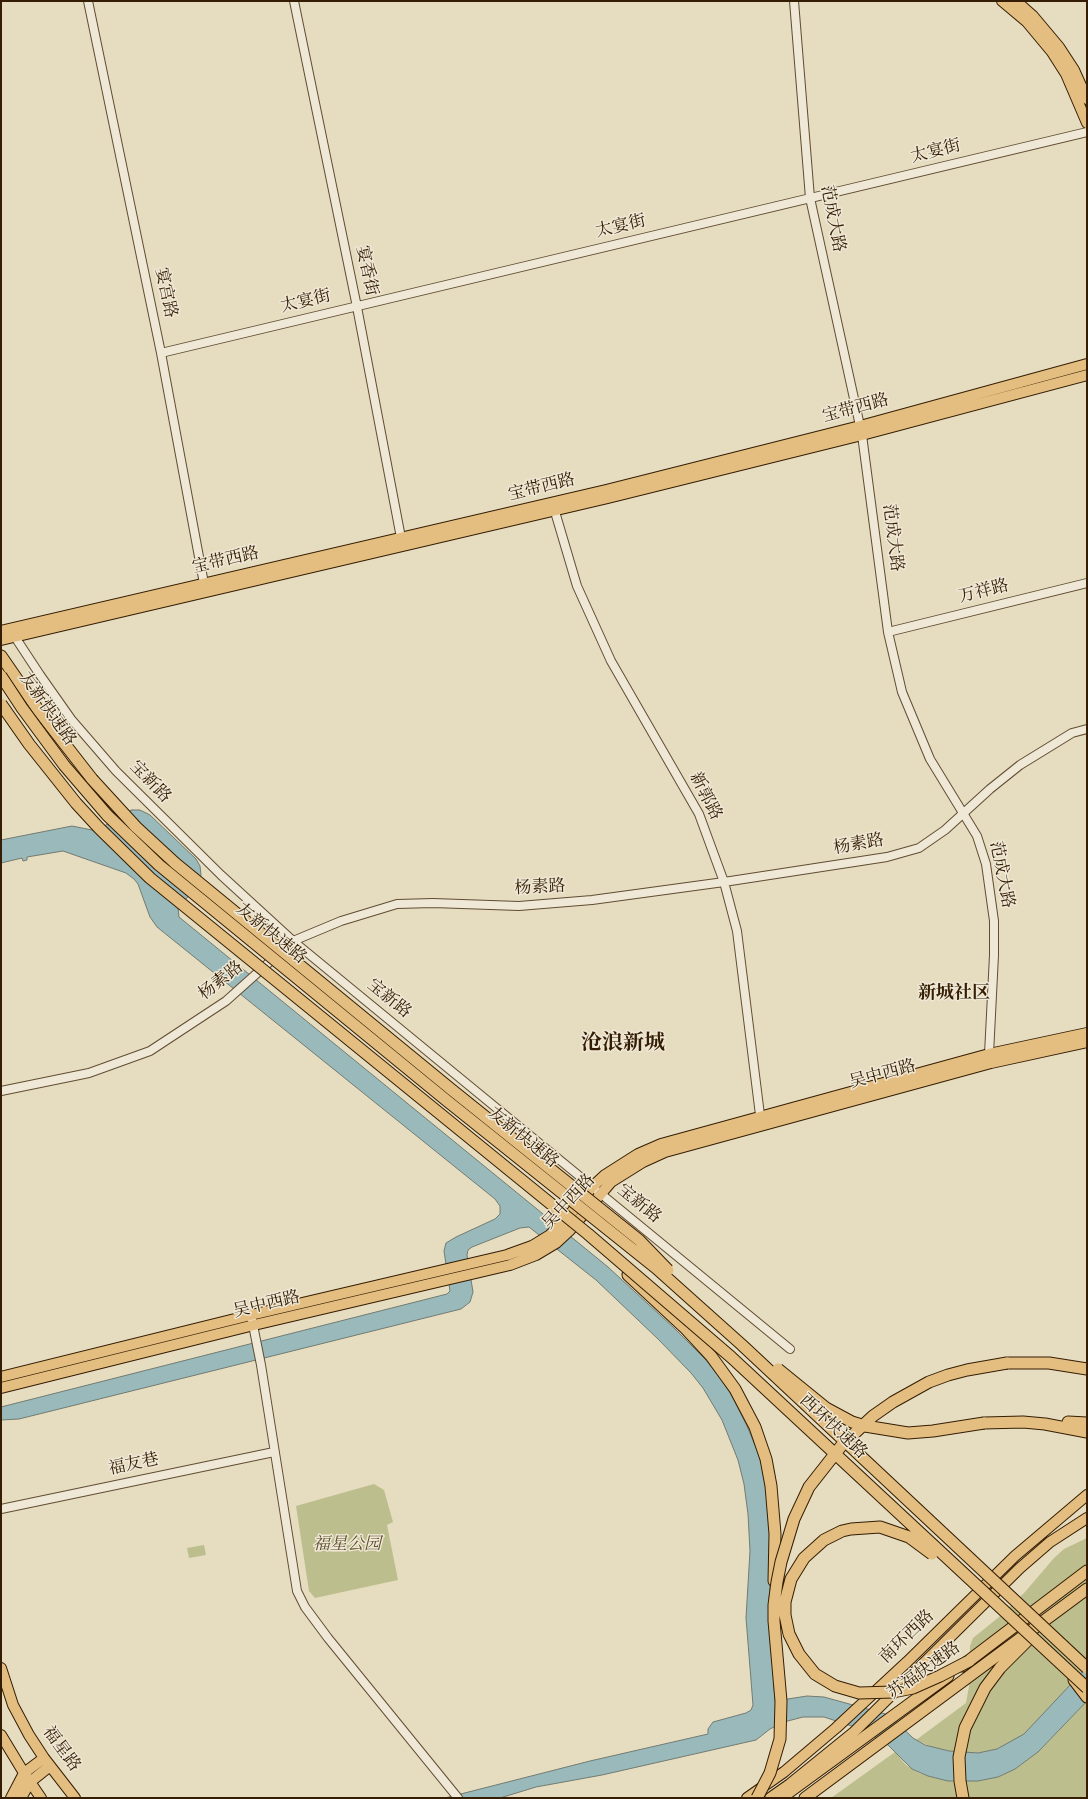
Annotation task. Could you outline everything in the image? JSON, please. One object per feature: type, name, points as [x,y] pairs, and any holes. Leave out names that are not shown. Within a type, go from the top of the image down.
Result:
[{"type":"highway","points":[[1,656],[38,711],[70,753],[136,827],[175,863],[639,1240],[666,1268],[784,1375]]},
{"type":"highway","name":"友新快速路","points":[[1,676],[22,708],[64,765],[107,815],[159,865],[553,1186]]},
{"type":"highway","name":"友新快速路","points":[[1,704],[29,744],[76,803],[104,834],[150,878],[546,1200]]},
{"type":"highway","name":"西环快速路","points":[[553,1186],[656,1268],[742,1345],[1087,1668]]},
{"type":"highway","name":"西环快速路","points":[[546,1200],[588,1234],[731,1357],[1087,1688]]},
{"type":"highway","points":[[597,1207],[656,1268]]},
{"type":"highway","points":[[588,1234],[624,1271],[701,1344],[721,1368],[746,1409],[762,1447],[771,1486],[775,1534],[774,1605],[781,1701],[780,1739],[770,1773],[757,1798]]},
{"type":"highway","points":[[742,1345],[826,1408],[852,1422],[865,1426],[908,1433],[933,1432],[997,1422],[1042,1421],[1087,1424]]},
{"type":"highway","points":[[774,1605],[781,1562],[801,1502],[809,1487],[830,1459],[873,1416],[912,1391],[936,1380],[966,1370],[1007,1363],[1029,1362],[1049,1363],[1087,1369]]},
{"type":"highway","points":[[997,1422],[1045,1424],[1087,1432]]},
{"type":"highway","points":[[969,1661],[913,1688],[893,1692],[859,1693],[843,1689],[828,1682],[816,1674],[806,1663],[789,1634],[785,1602],[795,1571],[814,1547],[833,1535],[842,1531],[861,1527],[886,1528],[914,1540],[1004,1612]]},
{"type":"highway","name":"苏福快速路","points":[[781,1798],[969,1661],[1087,1571]]},
{"type":"highway","name":"苏福快速路","points":[[805,1798],[1087,1589]]},
{"type":"highway","points":[[963,1798],[960,1781],[960,1753],[965,1728],[978,1701],[1000,1668],[1066,1604]]},
{"type":"highway","points":[[1063,1666],[1087,1696]]},
{"type":"main road","points":[[1002,1],[1027,22],[1052,52],[1066,74],[1087,123]]},
{"type":"main road","points":[[1016,1],[1033,16],[1059,46],[1074,70],[1087,98]]},
{"type":"main road","name":"宝带西路","points":[[861,430],[1087,364]]},
{"type":"main road","name":"宝带西路","points":[[1,640],[14,633],[205,587],[402,543],[553,507],[1087,375]]},
{"type":"main road","name":"宝带西路","points":[[1,631],[14,633]]},
{"type":"main road","name":"吴中西路","points":[[1,1377],[252,1320],[444,1281],[516,1263],[548,1248],[615,1168],[651,1148],[681,1137],[760,1121],[1087,1033]]},
{"type":"main road","name":"吴中西路","points":[[990,1058],[1087,1042]]},
{"type":"main road","name":"吴中西路","points":[[1,1388],[252,1320],[507,1255],[539,1242],[553,1232],[566,1226]]},
{"type":"main road","name":"南环西路","points":[[747,1798],[784,1772],[836,1728],[908,1662],[1015,1556],[1087,1495]]},
{"type":"main road","points":[[1062,1517],[1087,1502]]},
{"type":"main road","name":"南环西路","points":[[770,1798],[790,1784],[853,1733],[1020,1568],[1050,1542],[1087,1518]]},
{"type":"main road","name":"福星路","points":[[1,1668],[9,1694],[21,1720],[47,1762],[76,1798]]},
{"type":"main road","points":[[1,1735],[41,1798]]},
{"type":"main road","points":[[11,1798],[27,1778],[47,1762]]},
{"type":"main road","points":[[21,1798],[27,1778]]},
{"type":"street","name":"宴宫路","points":[[88,1],[161,352],[205,587]]},
{"type":"street","name":"宴香街","points":[[294,1],[357,307],[402,543]]},
{"type":"street","name":"范成大路","points":[[794,1],[810,198],[861,430],[888,632],[902,692],[930,759],[977,836],[986,864],[994,921],[994,978],[990,1058]]},
{"type":"street","name":"太宴街","points":[[161,352],[357,307],[1087,132]]},
{"type":"street","name":"新郭路","points":[[553,507],[580,593],[611,661],[699,814],[724,882],[737,931],[760,1121]]},
{"type":"street","name":"万祥路","points":[[888,632],[1087,583]]},
{"type":"street","name":"宝新路","points":[[14,633],[71,719],[116,771],[216,870],[293,941],[790,1349]]},
{"type":"street","name":"杨素路","points":[[1,1091],[89,1073],[150,1052],[226,1001],[293,941],[341,921],[397,904],[544,905],[623,897],[887,857],[919,848],[945,830],[990,789],[1038,753],[1072,733],[1087,729]]},
{"type":"street","points":[[252,1320],[261,1365],[297,1591],[305,1607],[328,1638],[456,1795]]},
{"type":"street","name":"福友巷","points":[[1,1509],[274,1452]]},
{"type":"green space","name":"福星公园","points":[[374,1484],[384,1490],[393,1522],[387,1525],[398,1580],[315,1598],[309,1591],[296,1506]]},
{"type":"green space","points":[[1087,1538],[1087,1667],[1030,1729],[1016,1740],[997,1749],[978,1753],[963,1753],[937,1749],[916,1740],[966,1703],[969,1686],[970,1646],[973,1638],[999,1617],[1025,1592],[1054,1558],[1064,1549]]},
{"type":"green space","points":[[204,1545],[206,1555],[189,1558],[187,1548]]},
{"type":"green space","points":[[1087,1701],[1087,1798],[831,1798],[895,1752],[906,1765],[919,1773],[939,1779],[955,1782],[984,1780],[998,1777],[1015,1769],[1038,1752]]},
{"type":"water","points":[[132,810],[140,810],[150,815],[196,859],[200,866],[201,875],[199,884],[178,908],[179,917],[608,1267],[674,1328],[706,1360],[721,1379],[732,1396],[747,1426],[759,1455],[766,1481],[772,1568],[769,1598],[775,1701],[807,1696],[824,1697],[889,1715],[913,1738],[925,1745],[949,1751],[978,1753],[997,1749],[1024,1734],[1087,1667],[1087,1701],[1038,1752],[1015,1769],[998,1777],[978,1781],[948,1781],[928,1776],[912,1769],[888,1745],[864,1730],[824,1717],[803,1717],[784,1722],[770,1729],[756,1740],[602,1775],[536,1787],[500,1798],[445,1798],[590,1761],[708,1734],[708,1729],[713,1722],[746,1713],[751,1710],[753,1705],[746,1618],[750,1551],[748,1514],[744,1484],[738,1460],[722,1420],[703,1388],[691,1373],[658,1339],[596,1280],[529,1227],[520,1228],[472,1247],[468,1250],[467,1255],[473,1292],[470,1302],[461,1309],[19,1419],[1,1420],[1,1407],[447,1294],[450,1291],[444,1251],[446,1243],[495,1219],[500,1214],[500,1206],[495,1199],[157,927],[150,917],[138,884],[126,873],[63,851],[27,857],[27,860],[23,861],[22,858],[1,863],[1,840],[72,826],[97,831],[124,813]]},
{"type":"district","name":"新城社区","points":[[954,995]]},
{"type":"district","name":"沧浪新城","points":[[623,1045]]}]
